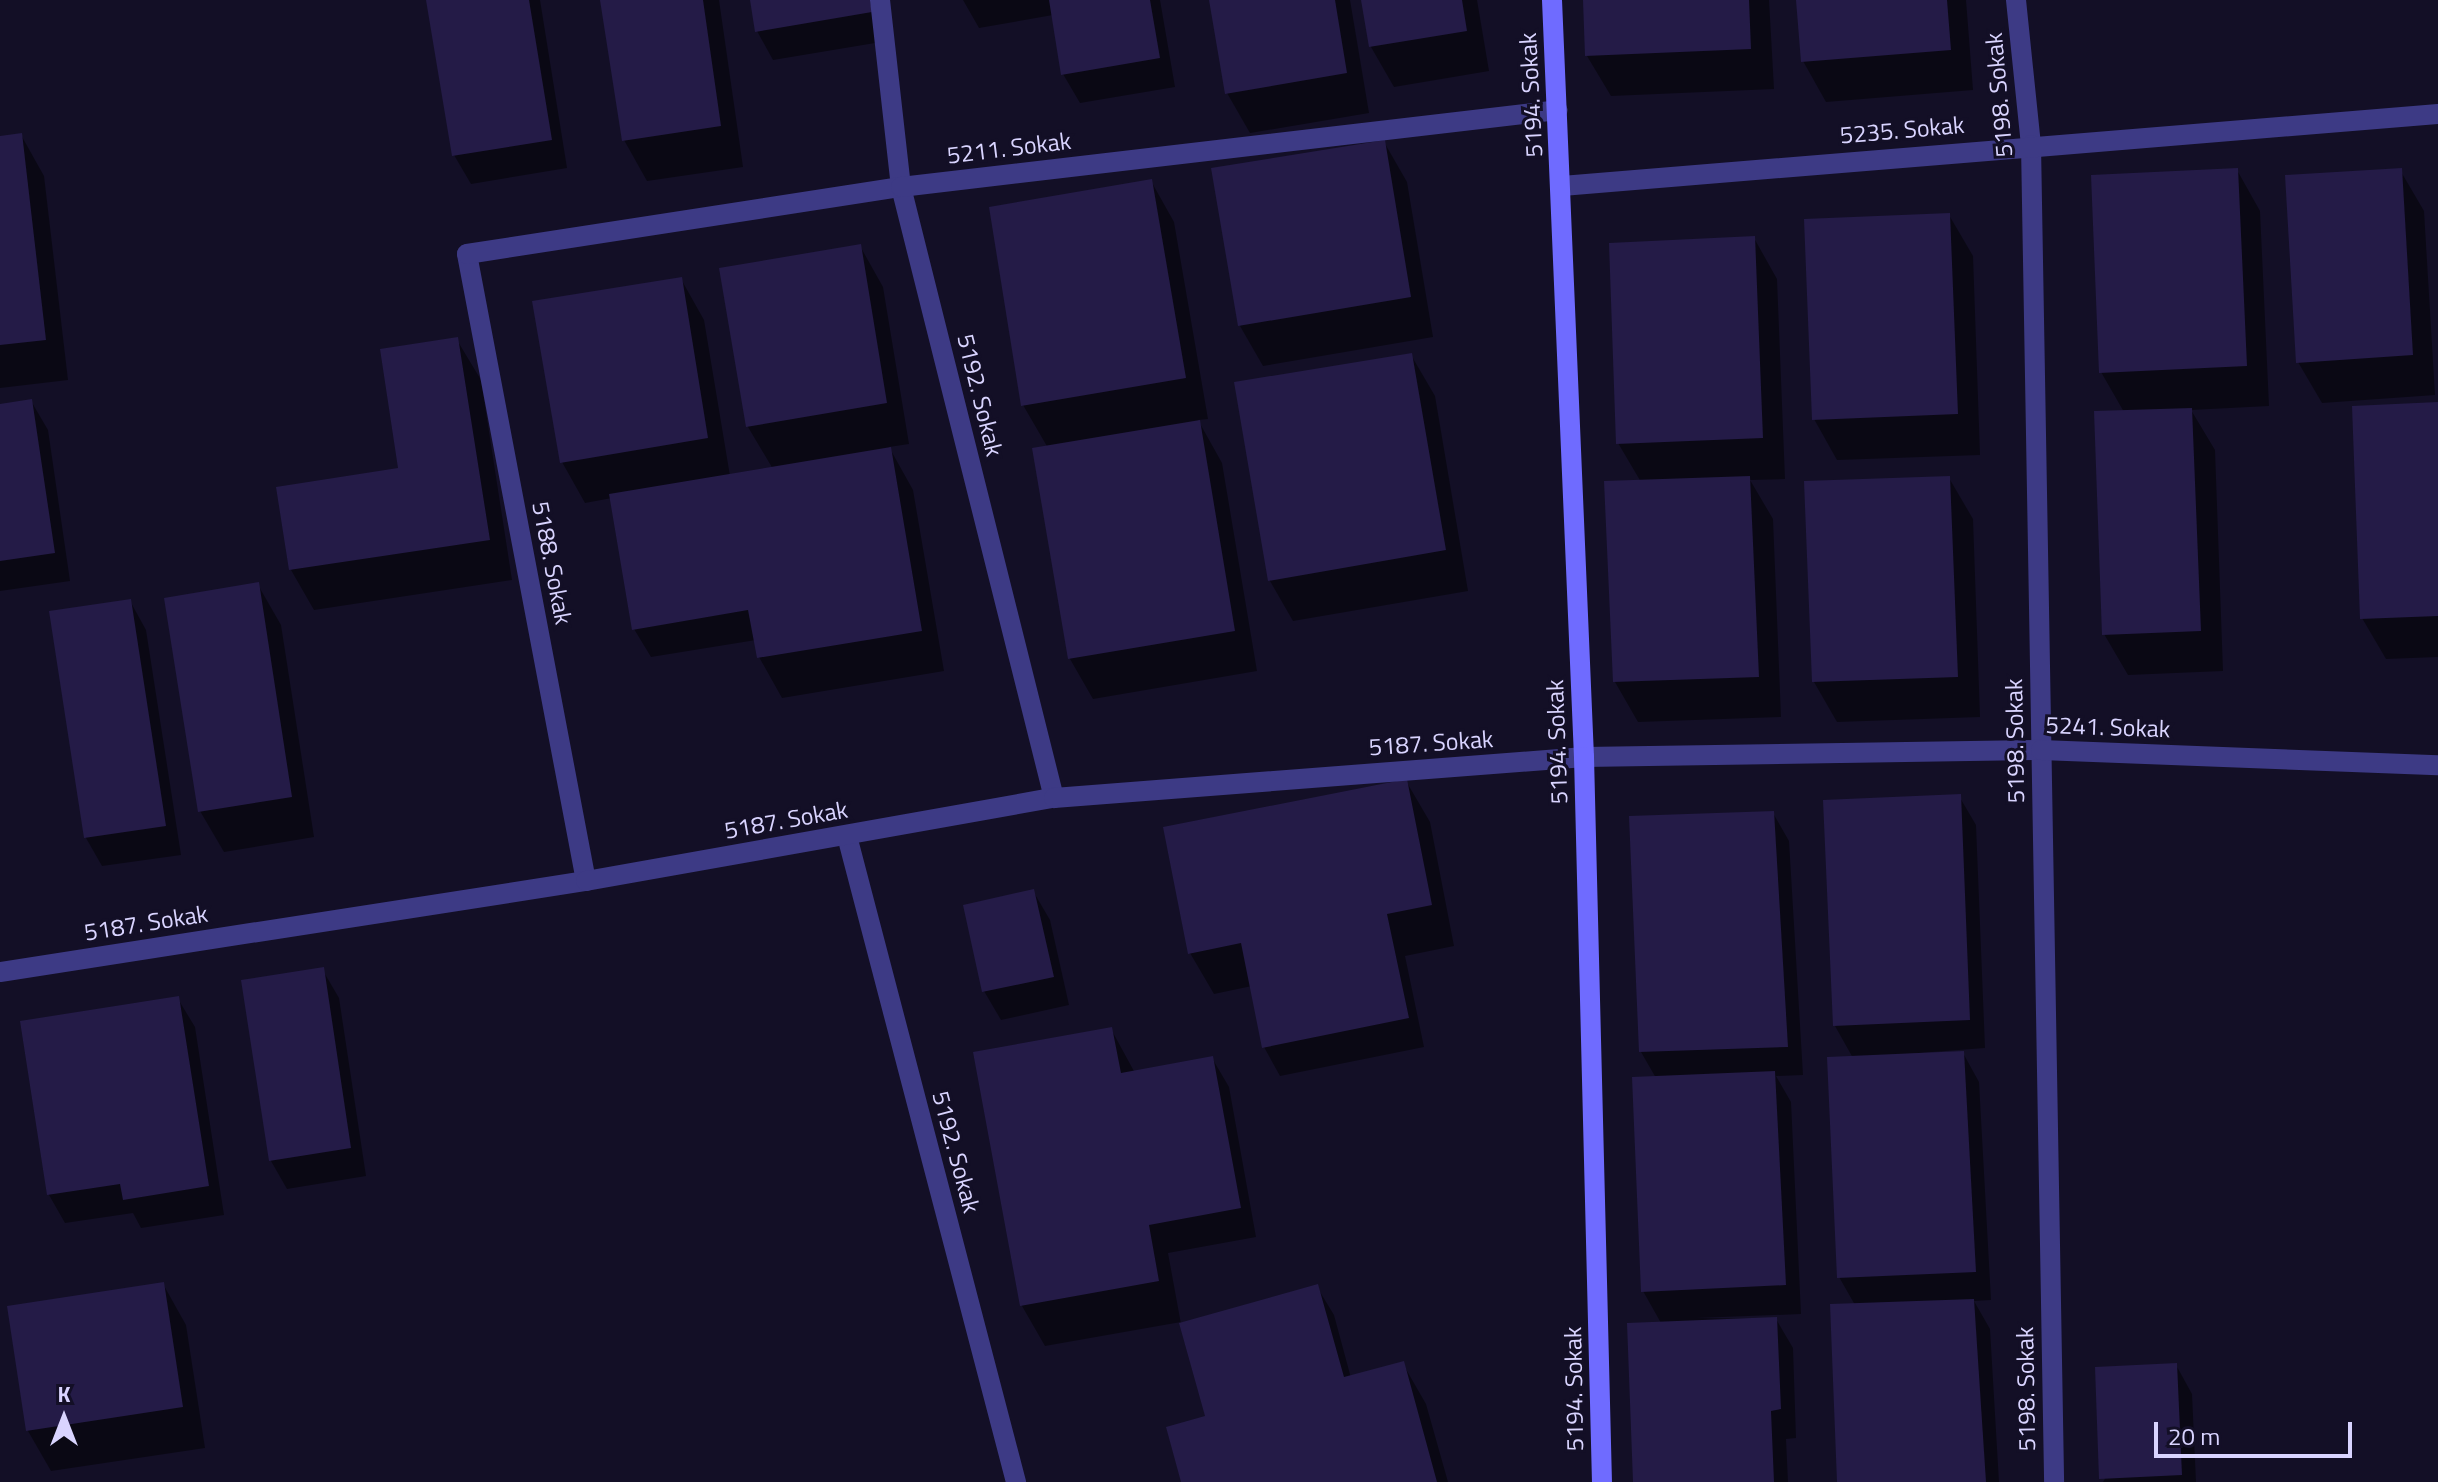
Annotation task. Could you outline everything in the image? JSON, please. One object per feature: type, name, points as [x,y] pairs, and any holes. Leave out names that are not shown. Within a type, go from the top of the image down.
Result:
[{"type":"street","name":"5192. Sokak","points":[[880,0],[901,187],[1054,798]]},
{"type":"street","name":"5194. Sokak","points":[[1552,0],[1584,757],[1602,1482]]},
{"type":"street","name":"5198. Sokak","points":[[2016,0],[2031,145],[2054,1482]]},
{"type":"street","name":"5211. Sokak","points":[[467,254],[901,187],[1558,110]]},
{"type":"street","name":"5235. Sokak","points":[[1562,186],[2031,145],[2438,114]]},
{"type":"street","name":"5188. Sokak","points":[[467,254],[586,881]]},
{"type":"street","name":"5241. Sokak","points":[[1584,757],[2041,750],[2438,765]]},
{"type":"street","name":"5187. Sokak","points":[[0,972],[586,881],[1054,798],[1584,757]]},
{"type":"street","name":"5192. Sokak","points":[[847,836],[1016,1482]]},
{"type":"building","points":[[426,0],[529,0],[552,140],[452,156]]},
{"type":"building","points":[[600,0],[703,0],[721,126],[622,141]]},
{"type":"building","points":[[750,0],[870,0],[872,12],[755,32]]},
{"type":"building","points":[[1049,0],[1150,0],[1160,58],[1061,75]]},
{"type":"building","points":[[1209,0],[1335,0],[1347,73],[1225,94]]},
{"type":"building","points":[[1361,0],[1462,0],[1467,31],[1369,47]]},
{"type":"building","points":[[1583,0],[1749,0],[1751,49],[1585,56]]},
{"type":"building","points":[[1796,0],[1947,0],[1951,50],[1801,62]]},
{"type":"building","points":[[22,133],[46,340],[0,345],[0,136]]},
{"type":"building","points":[[1385,140],[1411,297],[1238,326],[1211,168]]},
{"type":"building","points":[[2238,168],[2247,366],[2099,373],[2091,175]]},
{"type":"building","points":[[2402,168],[2413,355],[2296,363],[2285,175]]},
{"type":"building","points":[[1152,179],[1186,378],[1021,406],[989,207]]},
{"type":"building","points":[[1950,213],[1958,414],[1812,420],[1804,219]]},
{"type":"building","points":[[1755,236],[1763,438],[1616,444],[1609,243]]},
{"type":"building","points":[[861,244],[887,403],[746,427],[719,268]]},
{"type":"building","points":[[682,277],[708,438],[560,463],[532,301]]},
{"type":"building","points":[[458,337],[490,540],[289,570],[276,487],[398,468],[380,349]]},
{"type":"building","points":[[1412,353],[1446,550],[1268,581],[1234,382]]},
{"type":"building","points":[[32,399],[55,553],[0,561],[0,404]]},
{"type":"building","points":[[2438,402],[2438,616],[2360,619],[2352,406]]},
{"type":"building","points":[[2192,408],[2201,631],[2102,635],[2094,411]]},
{"type":"building","points":[[1200,420],[1235,631],[1068,659],[1032,448]]},
{"type":"building","points":[[891,447],[922,631],[757,658],[748,610],[632,630],[609,494]]},
{"type":"building","points":[[1750,476],[1759,677],[1613,682],[1604,481]]},
{"type":"building","points":[[1950,476],[1958,677],[1812,682],[1804,481]]},
{"type":"building","points":[[259,582],[292,797],[198,812],[164,598]]},
{"type":"building","points":[[131,599],[166,826],[84,838],[49,611]]},
{"type":"building","points":[[1407,779],[1432,905],[1387,914],[1409,1018],[1262,1048],[1241,943],[1188,954],[1163,827]]},
{"type":"building","points":[[1961,794],[1970,1020],[1833,1026],[1823,800]]},
{"type":"building","points":[[1774,811],[1788,1047],[1639,1052],[1629,816]]},
{"type":"building","points":[[1034,889],[1054,977],[982,992],[963,905]]},
{"type":"building","points":[[324,967],[351,1148],[269,1161],[241,980]]},
{"type":"building","points":[[179,996],[209,1186],[123,1200],[120,1184],[47,1195],[20,1021]]},
{"type":"building","points":[[1112,1027],[1121,1073],[1213,1056],[1241,1208],[1149,1225],[1159,1281],[1020,1306],[973,1052]]},
{"type":"building","points":[[1964,1051],[1976,1272],[1837,1278],[1827,1057]]},
{"type":"building","points":[[1775,1071],[1786,1285],[1641,1292],[1632,1077]]},
{"type":"building","points":[[164,1282],[183,1407],[26,1431],[7,1306]]},
{"type":"building","points":[[1318,1284],[1344,1377],[1404,1361],[1437,1482],[1181,1482],[1166,1427],[1205,1416],[1179,1323]]},
{"type":"building","points":[[1974,1299],[1986,1482],[1837,1482],[1830,1304]]},
{"type":"building","points":[[1777,1317],[1781,1409],[1771,1411],[1774,1482],[1633,1482],[1627,1323]]},
{"type":"building","points":[[2177,1363],[2182,1475],[2099,1479],[2095,1367]]}]
